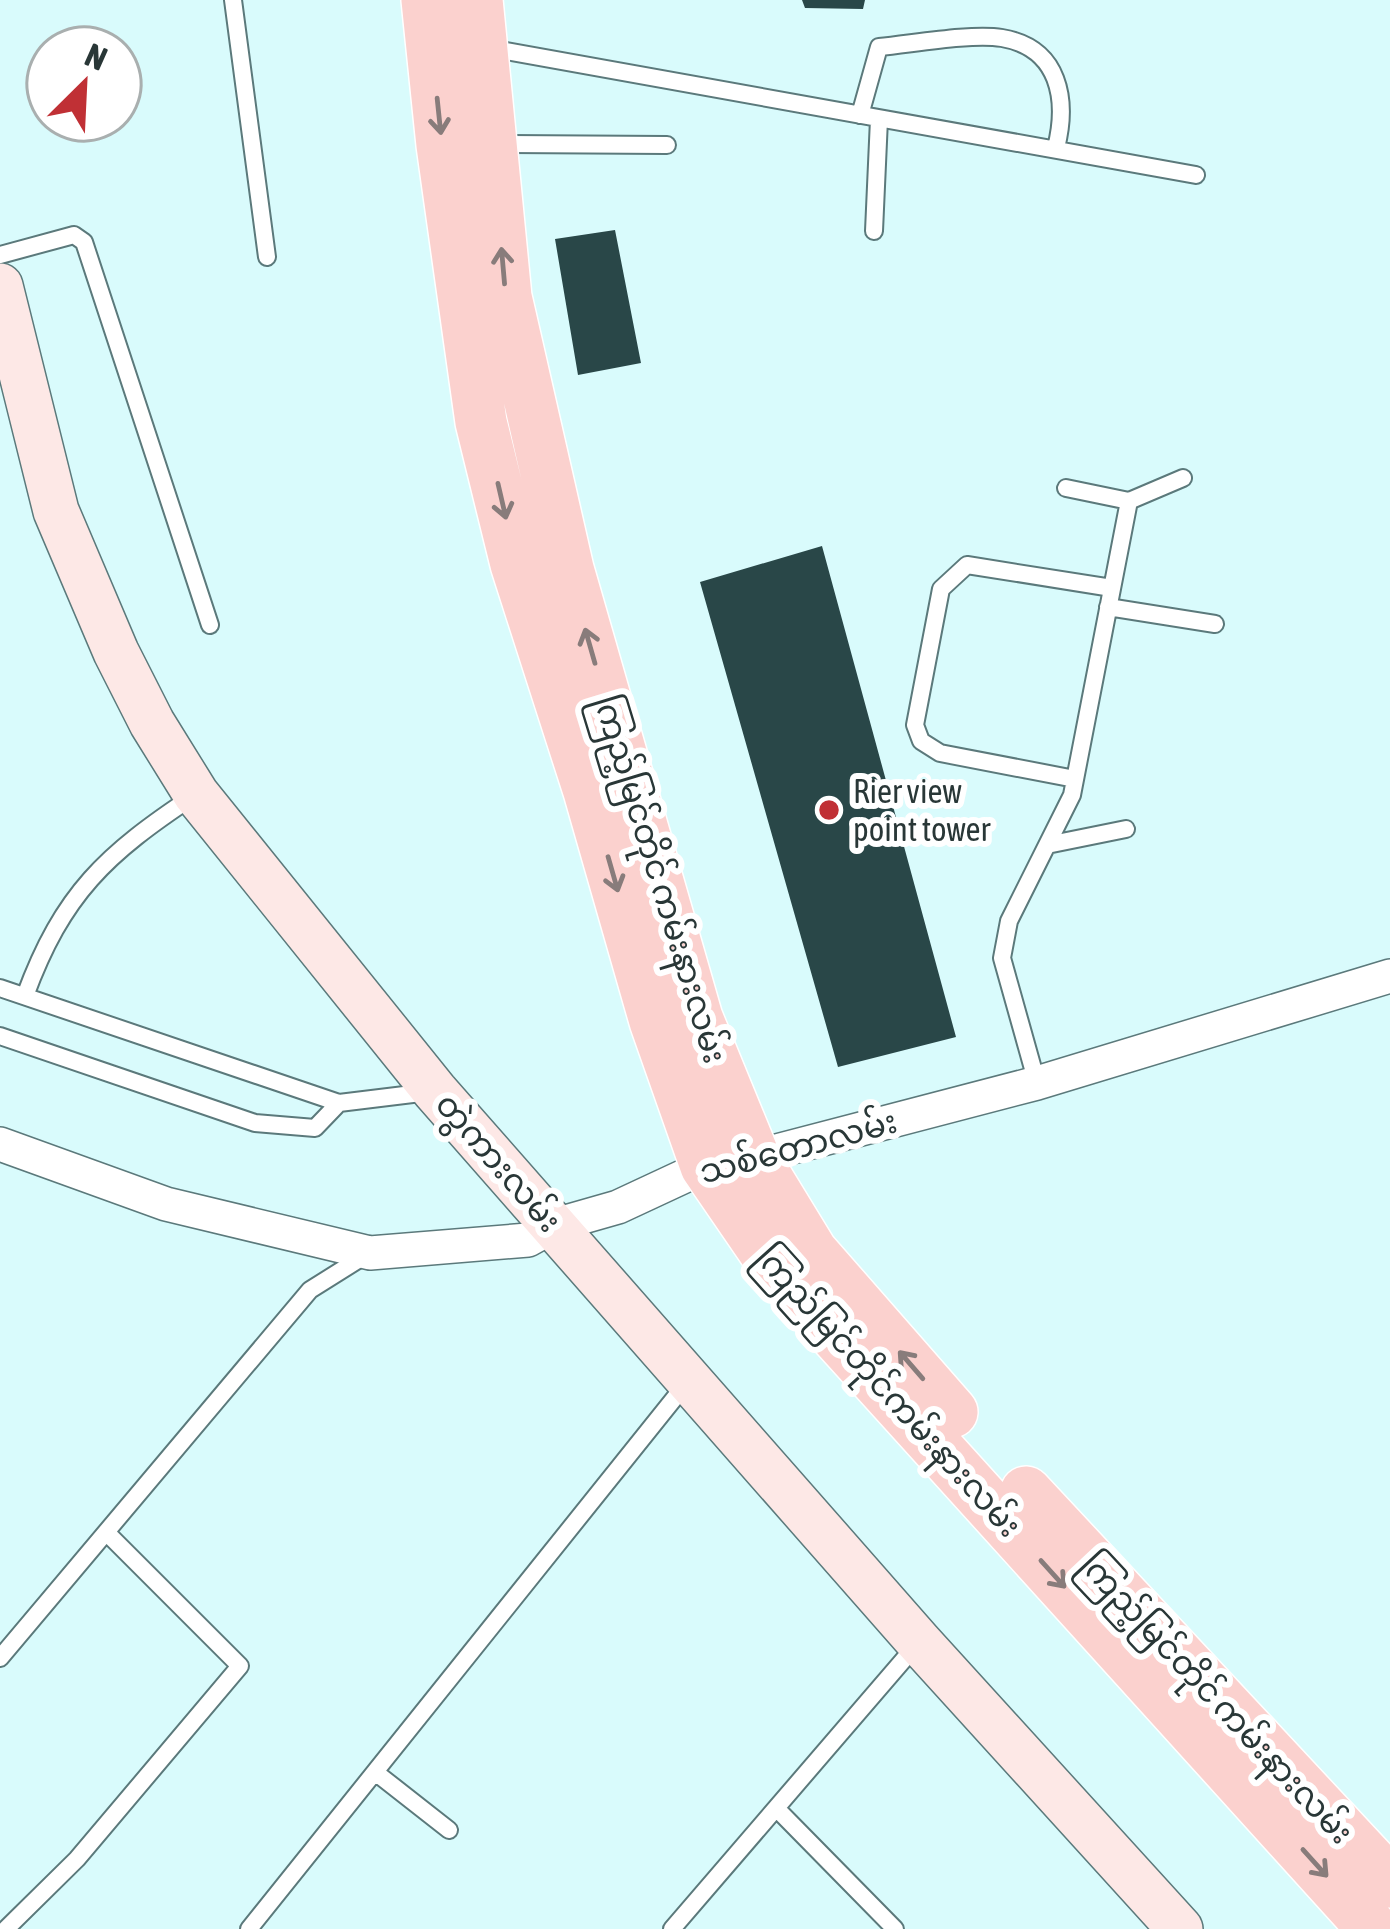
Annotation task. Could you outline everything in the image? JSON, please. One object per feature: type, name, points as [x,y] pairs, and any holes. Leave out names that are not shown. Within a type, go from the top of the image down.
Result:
[{"type":"main road","name":"ကြည့်မြင်တိုင် ကမ်းနားလမ်း","points":[[427,0],[481,422],[516,564],[589,790],[655,1021],[730,1161],[812,1252],[943,1428],[1390,1882]]},
{"type":"main road","name":"ကြည့်မြင်တိုင် ကမ်းနားလမ်း","points":[[480,23],[506,297],[568,568],[697,1018],[730,1161]]},
{"type":"main road","name":"တွဲကားလမ်း","points":[[0,286],[56,511],[116,652],[196,794],[435,1091],[919,1642],[1180,1929]]},
{"type":"main road","points":[[481,422],[535,415]]},
{"type":"main road","name":"ကြည်မြင်တိုင်ကမ်းနားလမ်း","points":[[943,1428],[1373,1929]]},
{"type":"street","name":"သစ်တောလမ်း","points":[[0,1144],[166,1204],[370,1252],[527,1240],[555,1225],[618,1207],[730,1161],[1037,1083],[1390,976]]},
{"type":"lane","points":[[233,0],[266,257]]},
{"type":"lane","points":[[480,23],[860,115],[1196,175]]},
{"type":"lane","points":[[860,115],[879,47],[1000,38],[1025,46],[1048,64],[1061,89],[1062,125],[1056,148]]},
{"type":"lane","points":[[874,231],[879,118]]},
{"type":"lane","points":[[492,144],[667,145]]},
{"type":"lane","points":[[0,255],[74,235],[84,242],[210,626]]},
{"type":"lane","points":[[1066,488],[1129,501],[1183,478]]},
{"type":"lane","points":[[1037,1083],[1002,958],[1009,921],[1072,795],[1129,501]]},
{"type":"lane","points":[[1075,779],[940,753],[922,741],[915,725],[941,589],[967,565],[1214,624]]},
{"type":"lane","points":[[25,996],[43,948],[77,893],[132,837],[196,794]]},
{"type":"lane","points":[[1048,845],[1126,829]]},
{"type":"lane","points":[[0,988],[339,1102],[435,1091]]},
{"type":"lane","points":[[0,1036],[255,1123],[315,1128],[339,1102]]},
{"type":"lane","points":[[0,1658],[310,1290],[370,1252]]},
{"type":"lane","points":[[249,1929],[690,1380]]},
{"type":"lane","points":[[17,1926],[240,1666],[107,1533]]},
{"type":"lane","points":[[672,1929],[919,1642]]},
{"type":"lane","points":[[375,1772],[449,1830]]},
{"type":"lane","points":[[776,1808],[896,1929]]},
{"type":"building","points":[[802,0],[865,0],[863,9],[805,8]]},
{"type":"building","points":[[615,230],[641,363],[578,375],[555,239]]},
{"type":"building","name":"Rier view point tower","points":[[822,546],[956,1037],[838,1067],[700,582]]},
{"type":"place","name":"Rier view point tower","points":[[829,810]]}]
